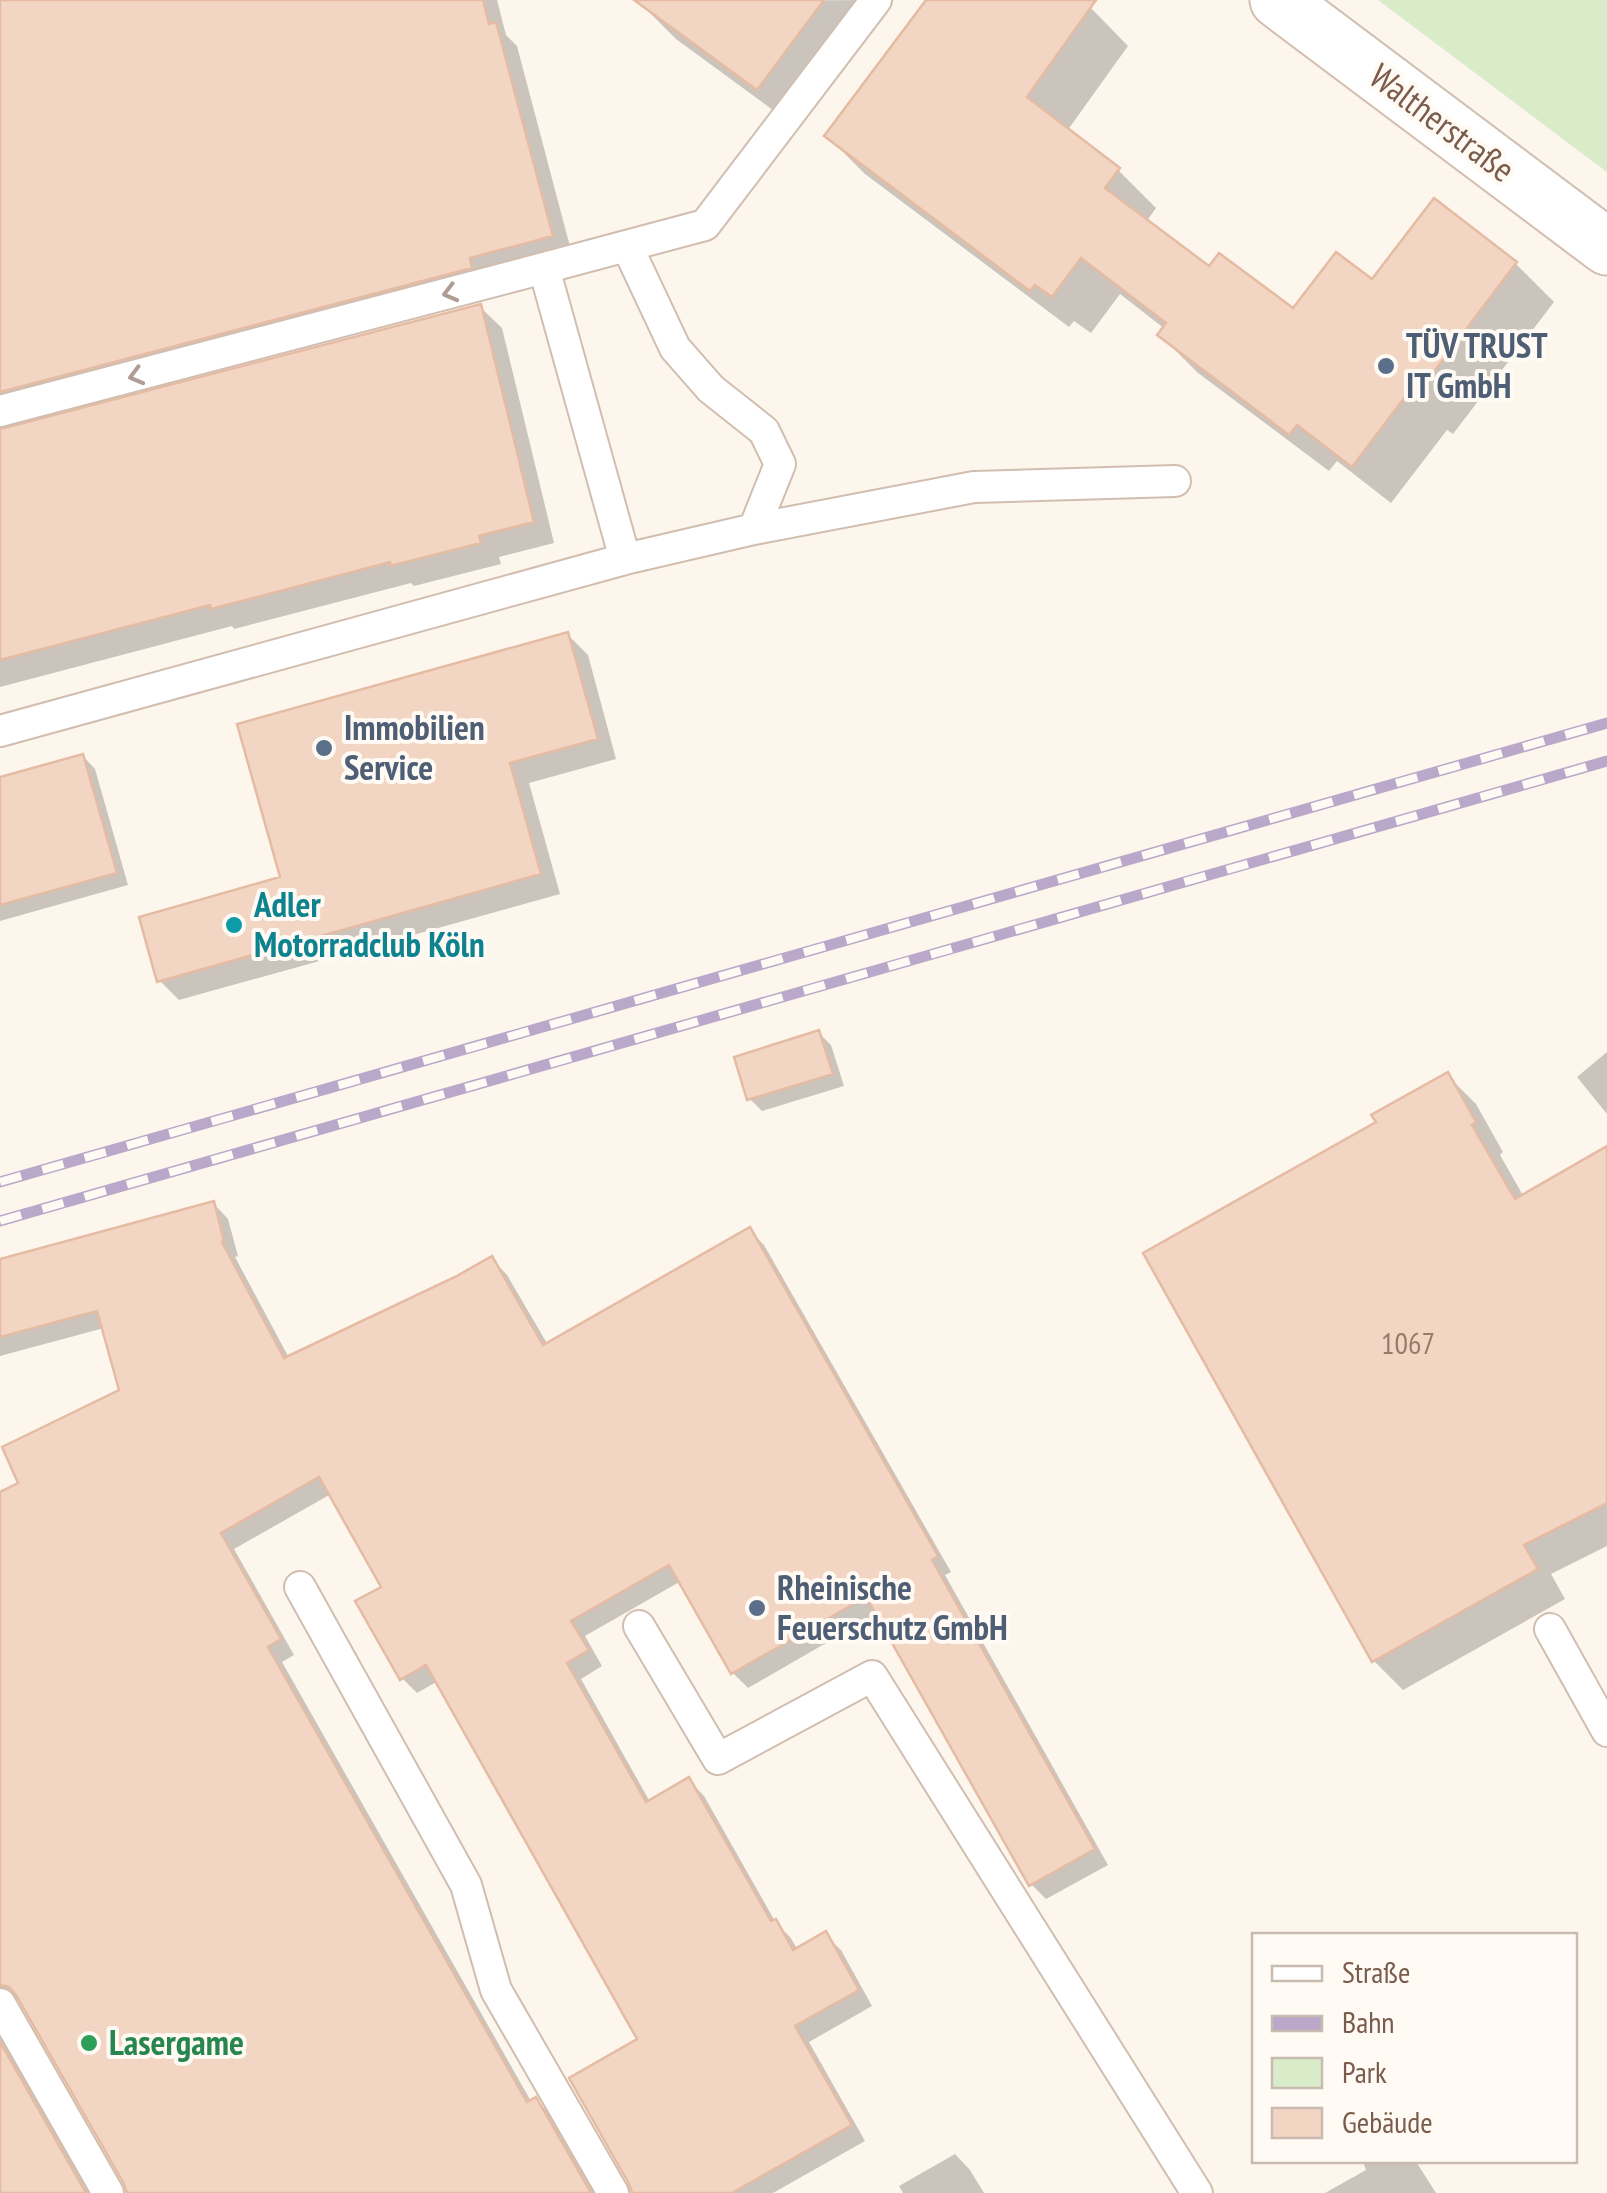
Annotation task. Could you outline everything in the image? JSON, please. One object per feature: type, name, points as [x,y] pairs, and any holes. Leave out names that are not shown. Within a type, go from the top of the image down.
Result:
[{"type":"street","name":"Waltherstraße","points":[[1278,0],[1607,247]]},
{"type":"lane","points":[[0,411],[705,226],[876,0]]},
{"type":"lane","points":[[626,246],[675,348],[710,389],[764,431],[780,464],[754,529]]},
{"type":"lane","points":[[544,268],[625,559]]},
{"type":"lane","points":[[0,731],[625,559],[754,529],[974,487],[1175,481]]},
{"type":"lane","points":[[300,1586],[466,1885],[496,1990],[613,2193]]},
{"type":"lane","points":[[639,1626],[718,1759],[872,1676],[1197,2193]]},
{"type":"lane","points":[[1550,1630],[1607,1731]]},
{"type":"lane","points":[[0,2004],[108,2193]]},
{"type":"green space","points":[[1378,0],[1607,0],[1607,172],[1580,152]]},
{"type":"building","points":[[0,0],[483,0],[489,24],[496,22],[553,236],[470,258],[472,268],[0,392]]},
{"type":"building","points":[[634,0],[824,0],[757,90]]},
{"type":"building","points":[[926,0],[1096,0],[1027,97],[1120,168],[1105,188],[1209,266],[1219,253],[1293,308],[1336,252],[1372,279],[1434,198],[1517,262],[1414,398],[1408,393],[1352,467],[1297,425],[1289,435],[1157,335],[1166,323],[1081,258],[1052,297],[1035,285],[1030,291],[824,136]]},
{"type":"building","points":[[481,304],[534,522],[479,536],[481,543],[390,566],[390,562],[211,609],[210,605],[0,660],[0,429]]},
{"type":"building","points":[[568,632],[598,739],[510,763],[541,874],[157,982],[139,917],[280,877],[237,724]]},
{"type":"building","points":[[83,754],[117,873],[0,905],[0,777]]},
{"type":"building","points":[[819,1030],[833,1074],[747,1100],[734,1057]]},
{"type":"building","points":[[1448,1072],[1476,1122],[1472,1125],[1515,1199],[1607,1146],[1607,1503],[1524,1545],[1538,1569],[1372,1662],[1143,1253],[1376,1122],[1371,1115]]},
{"type":"building","points":[[214,1201],[222,1242],[284,1358],[492,1256],[543,1345],[750,1227],[938,1556],[932,1560],[1095,1849],[1029,1886],[866,1597],[731,1674],[669,1565],[571,1621],[589,1650],[567,1663],[646,1802],[689,1777],[771,1921],[776,1919],[793,1950],[826,1931],[859,1990],[795,2026],[852,2125],[732,2193],[632,2193],[569,2078],[637,2039],[426,1665],[400,1680],[355,1601],[381,1587],[319,1477],[221,1533],[281,1639],[268,1647],[527,2102],[536,2097],[591,2193],[127,2193],[16,1995],[9,1987],[0,1985],[0,1492],[18,1483],[2,1447],[119,1390],[97,1311],[0,1337],[0,1259]]},
{"type":"building","points":[[0,2042],[86,2193],[0,2193]]},
{"type":"railway","points":[[0,1182],[1607,723]]},
{"type":"railway","points":[[0,1221],[1607,761]]},
{"type":"place","name":"TÜV TRUST IT GmbH","points":[[1386,366]]},
{"type":"place","name":"Immobilien Service","points":[[324,748]]},
{"type":"place","name":"Adler Motorradclub Köln","points":[[234,925]]},
{"type":"place","name":"Rheinische Feuerschutz GmbH","points":[[757,1608]]},
{"type":"place","name":"Lasergame","points":[[89,2043]]}]
